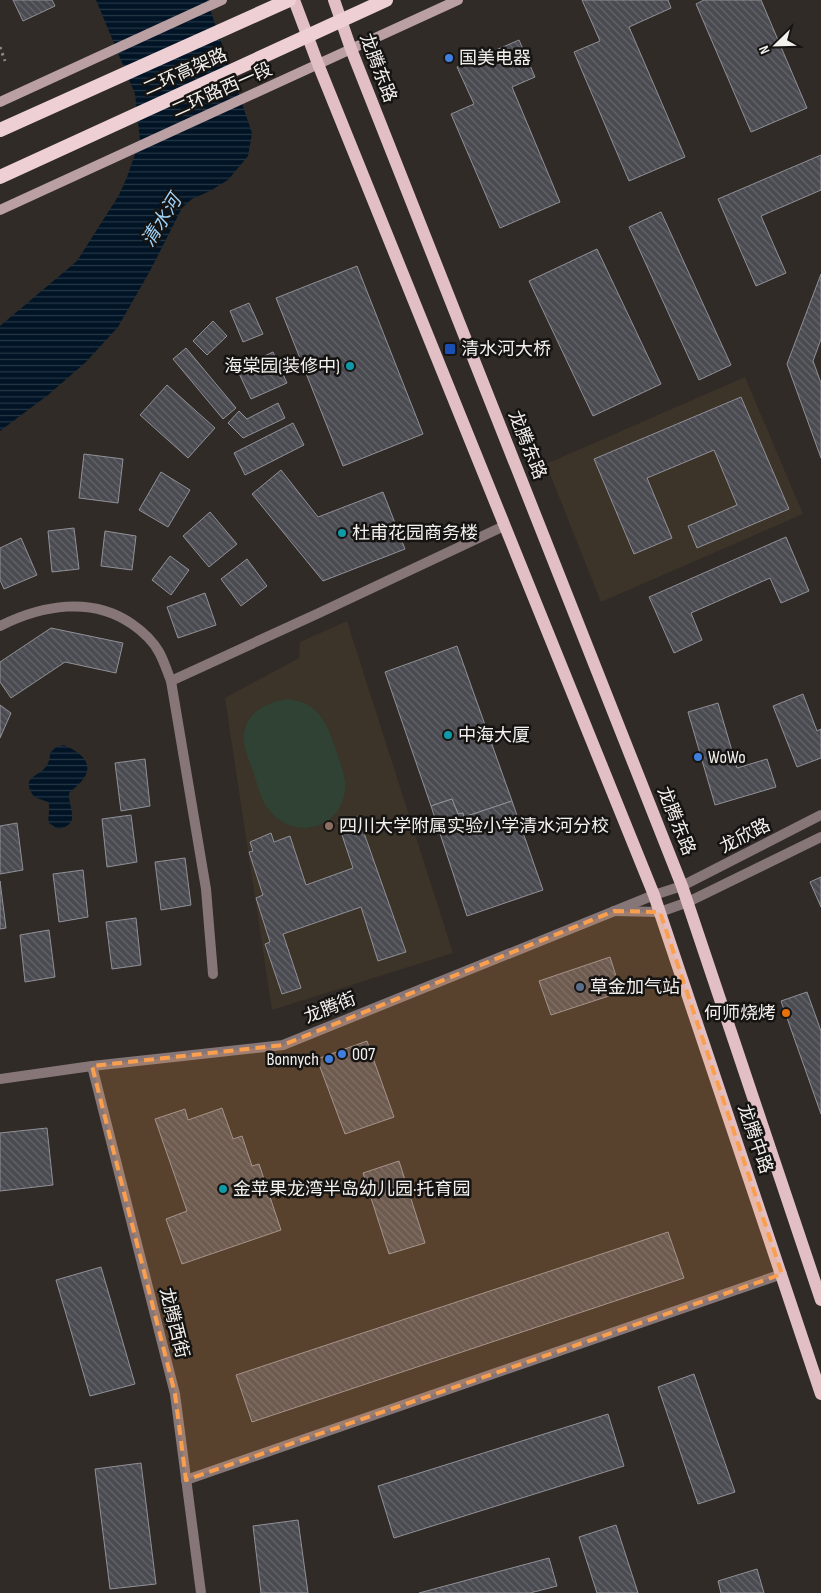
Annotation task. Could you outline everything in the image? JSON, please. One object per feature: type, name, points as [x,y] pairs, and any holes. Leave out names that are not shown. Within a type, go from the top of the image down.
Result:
[{"type":"highway","name":"二环高架路","points":[[0,130],[288,0]]},
{"type":"highway","name":"二环高架路","points":[[0,176],[386,0]]},
{"type":"main road","points":[[0,102],[222,0]]},
{"type":"main road","points":[[294,0],[318,64],[654,895]]},
{"type":"main road","name":"龙腾东路","points":[[334,0],[351,49],[688,902]]},
{"type":"main road","name":"二环路西一段","points":[[0,210],[458,0]]},
{"type":"main road","name":"龙腾中路","points":[[654,895],[821,1394]]},
{"type":"main road","name":"龙腾中路","points":[[688,902],[821,1300]]},
{"type":"street","points":[[171,681],[504,526]]},
{"type":"street","points":[[0,626],[16,618],[52,608],[79,605],[102,609],[123,617],[141,630],[159,651],[171,681],[206,889],[213,974]]},
{"type":"street","name":"龙欣路","points":[[654,895],[682,886],[821,815]]},
{"type":"street","points":[[614,911],[660,912],[688,902],[821,836]]},
{"type":"street","name":"龙腾街","points":[[0,1080],[92,1066],[283,1045],[654,895]]},
{"type":"street","name":"龙腾西街","points":[[92,1066],[174,1394],[201,1593]]},
{"type":"street","points":[[186,1480],[782,1274]]},
{"type":"path","points":[[0,47],[6,60]]},
{"type":"highlighted area","points":[[614,911],[660,912],[782,1274],[186,1480],[175,1394],[92,1066],[283,1045]]},
{"type":"shaded area","points":[[745,377],[803,514],[601,602],[546,464]]},
{"type":"shaded area","name":"四川大学附属实验小学清水河分校","points":[[347,621],[453,953],[272,1010],[225,698],[299,658],[300,642]]},
{"type":"green space","points":[[288,699],[310,706],[322,718],[333,742],[345,780],[343,801],[338,810],[331,818],[314,827],[296,827],[279,820],[272,814],[262,798],[245,748],[245,728],[254,713],[269,704]]},
{"type":"water","name":"清水河","points":[[96,0],[207,0],[252,133],[248,156],[228,180],[192,199],[182,208],[151,269],[118,327],[86,362],[48,395],[0,431],[0,326],[77,261],[119,195],[140,140],[135,94]]},
{"type":"water","points":[[64,745],[83,757],[86,762],[87,772],[79,784],[69,793],[72,815],[70,823],[58,829],[49,823],[48,802],[34,797],[29,783],[31,779],[45,768],[49,762],[50,753],[56,747]]},
{"type":"building","points":[[13,0],[52,0],[55,6],[23,21]]},
{"type":"building","points":[[582,0],[668,0],[671,8],[629,27],[685,157],[629,181],[574,52],[600,41]]},
{"type":"building","points":[[704,0],[761,0],[807,108],[751,132],[696,4]]},
{"type":"building","points":[[519,40],[535,77],[512,87],[560,202],[500,228],[451,114],[474,104],[457,67]]},
{"type":"building","points":[[821,155],[821,190],[761,216],[786,273],[756,286],[718,199]]},
{"type":"building","points":[[661,212],[731,365],[699,380],[629,227]]},
{"type":"building","points":[[597,249],[661,384],[593,416],[529,281]]},
{"type":"building","name":"海棠园(装修中)","points":[[357,266],[423,434],[343,466],[276,298]]},
{"type":"building","points":[[821,274],[821,339],[813,361],[821,383],[821,458],[787,364]]},
{"type":"building","points":[[249,303],[263,334],[243,342],[230,311]]},
{"type":"building","points":[[213,321],[227,336],[207,355],[193,341]]},
{"type":"building","points":[[186,348],[236,408],[223,419],[173,359]]},
{"type":"building","points":[[273,352],[287,383],[251,399],[237,369]]},
{"type":"building","points":[[167,385],[215,428],[188,458],[140,415]]},
{"type":"building","points":[[741,397],[789,509],[697,548],[688,526],[737,505],[714,450],[647,478],[672,538],[634,554],[594,459]]},
{"type":"building","points":[[278,403],[285,418],[243,438],[228,423],[239,411],[247,419]]},
{"type":"building","points":[[293,423],[304,445],[245,475],[234,453]]},
{"type":"building","points":[[84,454],[123,459],[118,503],[79,498]]},
{"type":"building","name":"杜甫花园商务楼","points":[[281,470],[318,517],[383,492],[405,549],[323,581],[252,494]]},
{"type":"building","points":[[161,472],[190,490],[168,527],[139,510]]},
{"type":"building","points":[[210,512],[237,544],[209,567],[183,536]]},
{"type":"building","points":[[74,528],[79,569],[52,572],[48,531]]},
{"type":"building","points":[[105,531],[136,536],[132,570],[101,566]]},
{"type":"building","points":[[786,537],[809,591],[781,603],[770,578],[691,613],[702,640],[674,653],[649,597]]},
{"type":"building","points":[[21,538],[37,575],[4,589],[0,580],[0,548]]},
{"type":"building","points":[[170,556],[189,570],[171,595],[152,580]]},
{"type":"building","points":[[247,559],[267,586],[241,606],[221,579]]},
{"type":"building","points":[[205,593],[216,625],[178,638],[167,607]]},
{"type":"building","points":[[51,628],[123,643],[116,673],[65,662],[11,698],[0,682],[0,662]]},
{"type":"building","name":"中海大厦","points":[[457,646],[512,801],[464,817],[463,813],[458,814],[452,799],[431,806],[385,672]]},
{"type":"building","points":[[803,694],[817,731],[821,729],[821,758],[797,767],[773,706]]},
{"type":"building","points":[[718,703],[737,768],[767,759],[776,787],[715,805],[688,712]]},
{"type":"building","points":[[0,705],[11,713],[0,738]]},
{"type":"building","points":[[145,759],[150,806],[121,811],[115,763]]},
{"type":"building","points":[[452,799],[458,814],[463,813],[464,817],[512,801],[543,890],[467,916],[431,806]]},
{"type":"building","points":[[131,815],[137,862],[107,867],[102,819]]},
{"type":"building","points":[[358,816],[406,952],[378,961],[361,907],[283,934],[301,988],[282,994],[265,944],[270,942],[256,898],[263,895],[249,852],[253,851],[250,842],[271,833],[274,842],[290,836],[306,885],[353,868],[338,823]]},
{"type":"building","points":[[17,823],[23,870],[0,874],[0,826]]},
{"type":"building","points":[[185,858],[191,905],[161,910],[155,862]]},
{"type":"building","points":[[83,870],[88,917],[59,922],[53,874]]},
{"type":"building","points":[[821,877],[821,907],[810,882]]},
{"type":"building","points":[[0,881],[6,928],[0,929]]},
{"type":"building","points":[[136,918],[141,965],[112,969],[106,922]]},
{"type":"building","points":[[49,930],[55,977],[25,982],[20,935]]},
{"type":"building","name":"草金加气站","points":[[610,957],[621,992],[551,1015],[539,981]]},
{"type":"building","points":[[807,992],[821,1031],[821,1114],[781,1001]]},
{"type":"building","points":[[367,1041],[394,1117],[345,1134],[317,1059]]},
{"type":"building","name":"金苹果龙湾半岛幼儿园·托育园","points":[[222,1108],[233,1139],[242,1136],[252,1166],[259,1164],[281,1230],[182,1264],[166,1219],[187,1211],[155,1119],[185,1109],[188,1120]]},
{"type":"building","points":[[47,1128],[53,1185],[0,1191],[0,1133]]},
{"type":"building","points":[[399,1161],[425,1243],[389,1254],[363,1173]]},
{"type":"building","points":[[668,1232],[684,1278],[252,1422],[236,1375]]},
{"type":"building","points":[[101,1267],[135,1384],[90,1396],[56,1280]]},
{"type":"building","points":[[694,1374],[735,1492],[698,1504],[658,1387]]},
{"type":"building","points":[[608,1414],[624,1466],[394,1538],[378,1486]]},
{"type":"building","points":[[141,1463],[156,1584],[110,1589],[95,1469]]},
{"type":"building","points":[[298,1520],[308,1593],[261,1593],[253,1526]]},
{"type":"building","points":[[616,1525],[638,1593],[597,1593],[579,1537]]},
{"type":"building","points":[[549,1558],[557,1586],[530,1593],[419,1593]]},
{"type":"building","points":[[757,1569],[764,1593],[721,1593],[718,1581]]},
{"type":"place","name":"国美电器","points":[[449,58]]},
{"type":"place","name":"清水河大桥","points":[[450,349]]},
{"type":"place","name":"海棠园(装修中)","points":[[350,366]]},
{"type":"place","name":"杜甫花园商务楼","points":[[342,533]]},
{"type":"place","name":"中海大厦","points":[[448,735]]},
{"type":"place","name":"WoWo","points":[[698,757]]},
{"type":"place","name":"四川大学附属实验小学清水河分校","points":[[329,826]]},
{"type":"place","name":"草金加气站","points":[[580,987]]},
{"type":"place","name":"何师烧烤","points":[[786,1013]]},
{"type":"place","name":"007","points":[[342,1054]]},
{"type":"place","name":"Bonnych","points":[[329,1059]]},
{"type":"place","name":"金苹果龙湾半岛幼儿园·托育园","points":[[223,1189]]}]
